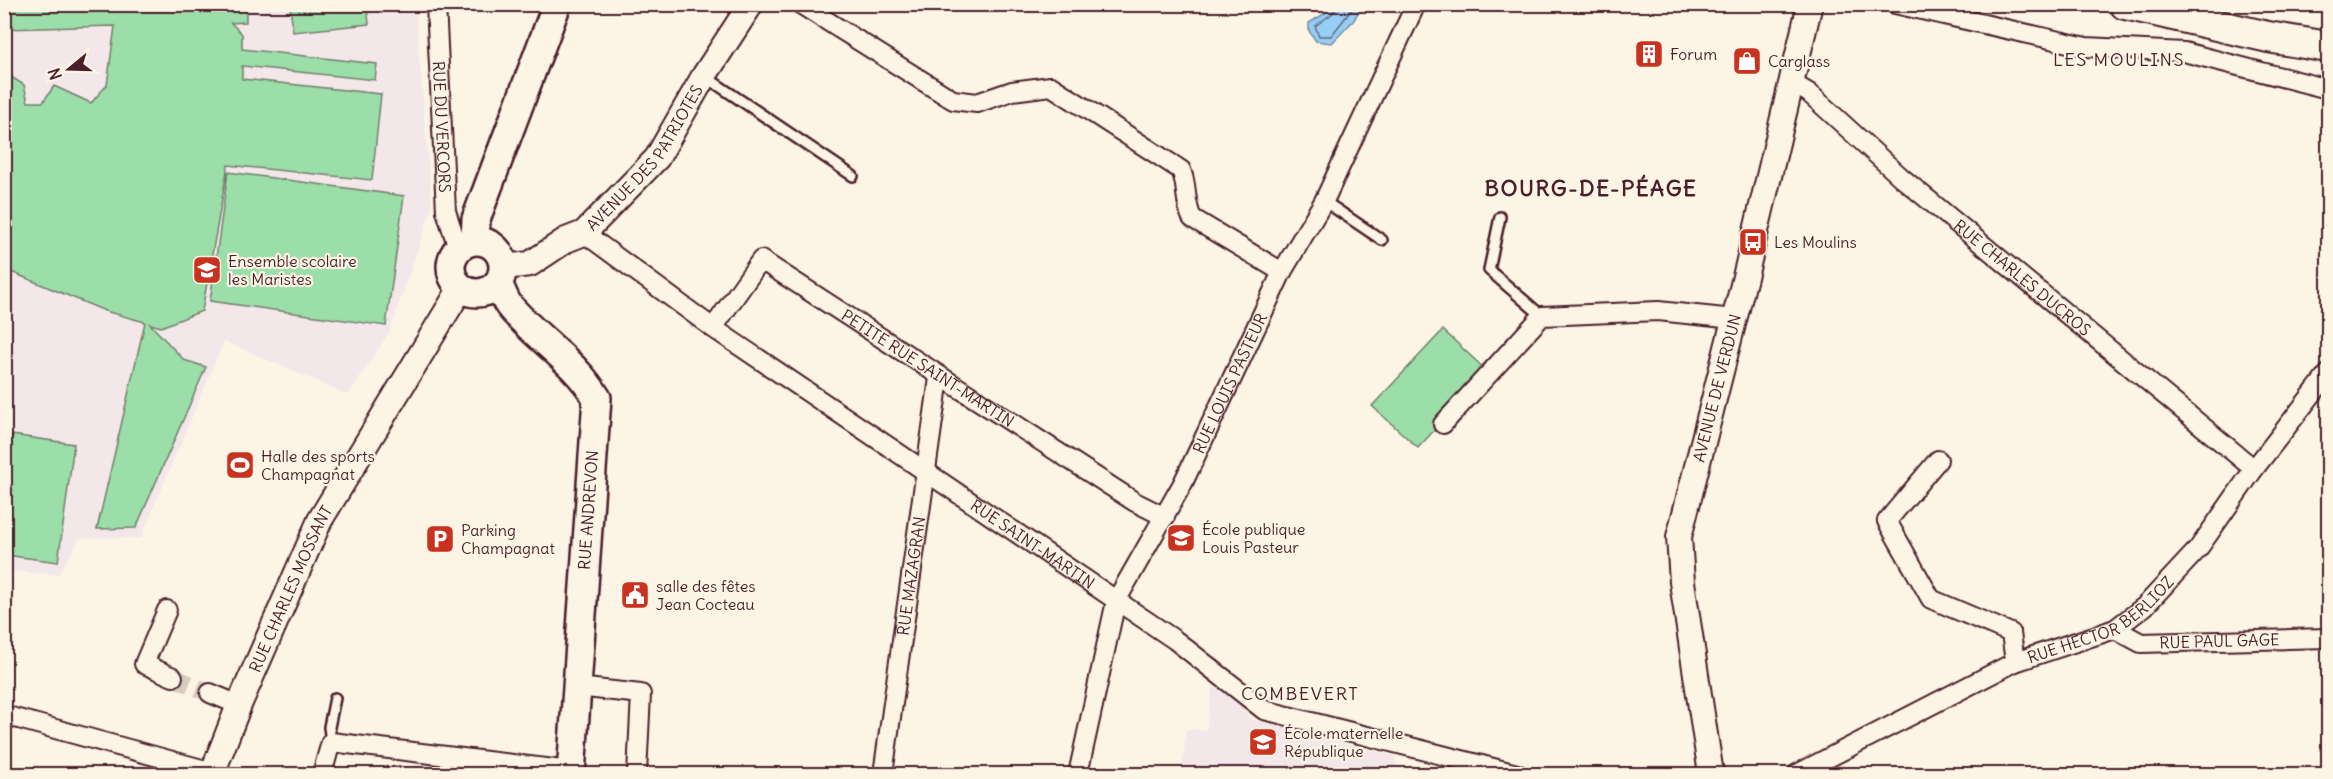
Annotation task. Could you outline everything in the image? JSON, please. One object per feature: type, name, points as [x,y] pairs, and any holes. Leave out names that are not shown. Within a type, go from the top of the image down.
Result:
[{"type":"main road","points":[[467,244],[492,244],[498,250],[501,275],[485,292],[468,292],[461,288],[451,268],[467,244],[557,4]]},
{"type":"main road","points":[[2125,4],[2268,37],[2328,47]]},
{"type":"main road","name":"RUE ANDREVON","points":[[501,275],[510,307],[570,362],[586,379],[597,398],[571,772]]},
{"type":"street","name":"RUE DU VERCORS","points":[[436,4],[446,211],[467,244]]},
{"type":"street","name":"AVENUE DES PATRIOTES","points":[[501,275],[530,264],[566,240],[584,233],[657,158],[704,76],[751,4]]},
{"type":"street","points":[[800,4],[953,100],[977,103],[1012,91],[1051,86],[1181,170],[1184,178],[1185,205],[1192,218],[1282,272]]},
{"type":"street","name":"RUE LOUIS PASTEUR","points":[[1078,774],[1116,601],[1165,517],[1282,272],[1324,201],[1416,4]]},
{"type":"street","name":"AVENUE DE VERDUN","points":[[1711,774],[1682,582],[1679,537],[1810,4]]},
{"type":"street","points":[[1895,4],[2086,47],[2184,52],[2328,90]]},
{"type":"street","name":"RUE CHARLES DUCROS","points":[[1792,84],[1809,93],[1902,177],[2254,469]]},
{"type":"street","name":"RUE SAINT-MARTIN","points":[[584,233],[713,328],[1175,640],[1264,710],[1517,774]]},
{"type":"street","name":"PETITE RUE SAINT-MARTIN","points":[[713,328],[761,260],[939,378],[1135,502],[1165,517]]},
{"type":"street","name":"RUE CHARLES MOSSANT","points":[[213,773],[239,705],[320,520],[461,288]]},
{"type":"street","points":[[1443,424],[1542,316],[1658,311],[1734,319]]},
{"type":"street","name":"RUE HECTOR BERLIOZ","points":[[1797,774],[2015,662],[2115,629],[2145,606],[2198,549],[2254,469],[2328,374]]},
{"type":"street","name":"RUE MAZAGRAN","points":[[883,774],[939,378]]},
{"type":"street","points":[[1938,460],[1887,521],[1931,598],[2011,633],[2015,662]]},
{"type":"street","points":[[167,610],[144,664],[173,677]]},
{"type":"street","name":"RUE PAUL GAGE","points":[[2115,629],[2141,643],[2328,638]]},
{"type":"street","points":[[577,687],[641,694],[637,774]]},
{"type":"street","points":[[210,693],[239,705]]},
{"type":"street","points":[[4,715],[213,773]]},
{"type":"street","points":[[322,774],[331,742],[571,772]]},
{"type":"lane","points":[[704,76],[853,176]]},
{"type":"lane","points":[[1324,201],[1382,240]]},
{"type":"lane","points":[[1500,217],[1488,270],[1542,316]]},
{"type":"lane","points":[[331,742],[329,727],[335,698]]},
{"type":"shaded area","name":"Ensemble scolaire les Maristes","points":[[4,5],[415,5],[432,208],[389,333],[348,395],[224,341],[141,538],[80,538],[58,575],[5,570]]},
{"type":"shaded area","name":"École maternelle République","points":[[1213,686],[1241,704],[1250,719],[1394,756],[1399,774],[1182,774],[1186,730],[1206,730]]},
{"type":"green space","points":[[5,4],[246,5],[246,22],[231,23],[242,34],[242,49],[377,64],[375,80],[242,66],[242,79],[381,94],[372,180],[228,165],[202,311],[161,327],[150,324],[184,360],[206,367],[136,528],[97,529],[145,322],[105,311],[4,269],[5,73],[24,85],[28,102],[43,102],[54,86],[91,103],[107,85],[115,26],[5,29]]},
{"type":"green space","points":[[290,5],[367,5],[369,24],[293,32]]},
{"type":"green space","points":[[228,172],[404,196],[386,326],[210,301]]},
{"type":"green space","points":[[1443,330],[1488,372],[1418,448],[1372,406]]},
{"type":"green space","points":[[12,435],[74,444],[58,562],[5,555],[4,486]]},
{"type":"water","points":[[1330,5],[1362,5],[1354,20],[1332,43],[1316,41],[1309,31],[1309,23],[1324,14]]},
{"type":"tunnel","points":[[173,677],[210,693]]},
{"type":"place","name":"Forum","points":[[1649,54]]},
{"type":"place","name":"Carglass","points":[[1747,61]]},
{"type":"place","name":"Les Moulins","points":[[1753,242]]},
{"type":"place","name":"Ensemble scolaire les Maristes","points":[[207,270]]},
{"type":"place","name":"Halle des sports Champagnat","points":[[240,465]]},
{"type":"place","name":"École publique Louis Pasteur","points":[[1181,538]]},
{"type":"place","name":"Parking Champagnat","points":[[440,539]]},
{"type":"place","name":"salle des fêtes Jean Cocteau","points":[[635,595]]},
{"type":"place","name":"École maternelle République","points":[[1263,742]]},
{"type":"district","name":"LES MOULINS","points":[[2119,59]]},
{"type":"district","name":"BOURG-DE-PÉAGE","points":[[1591,188]]},
{"type":"district","name":"COMBEVERT","points":[[1300,693]]}]
